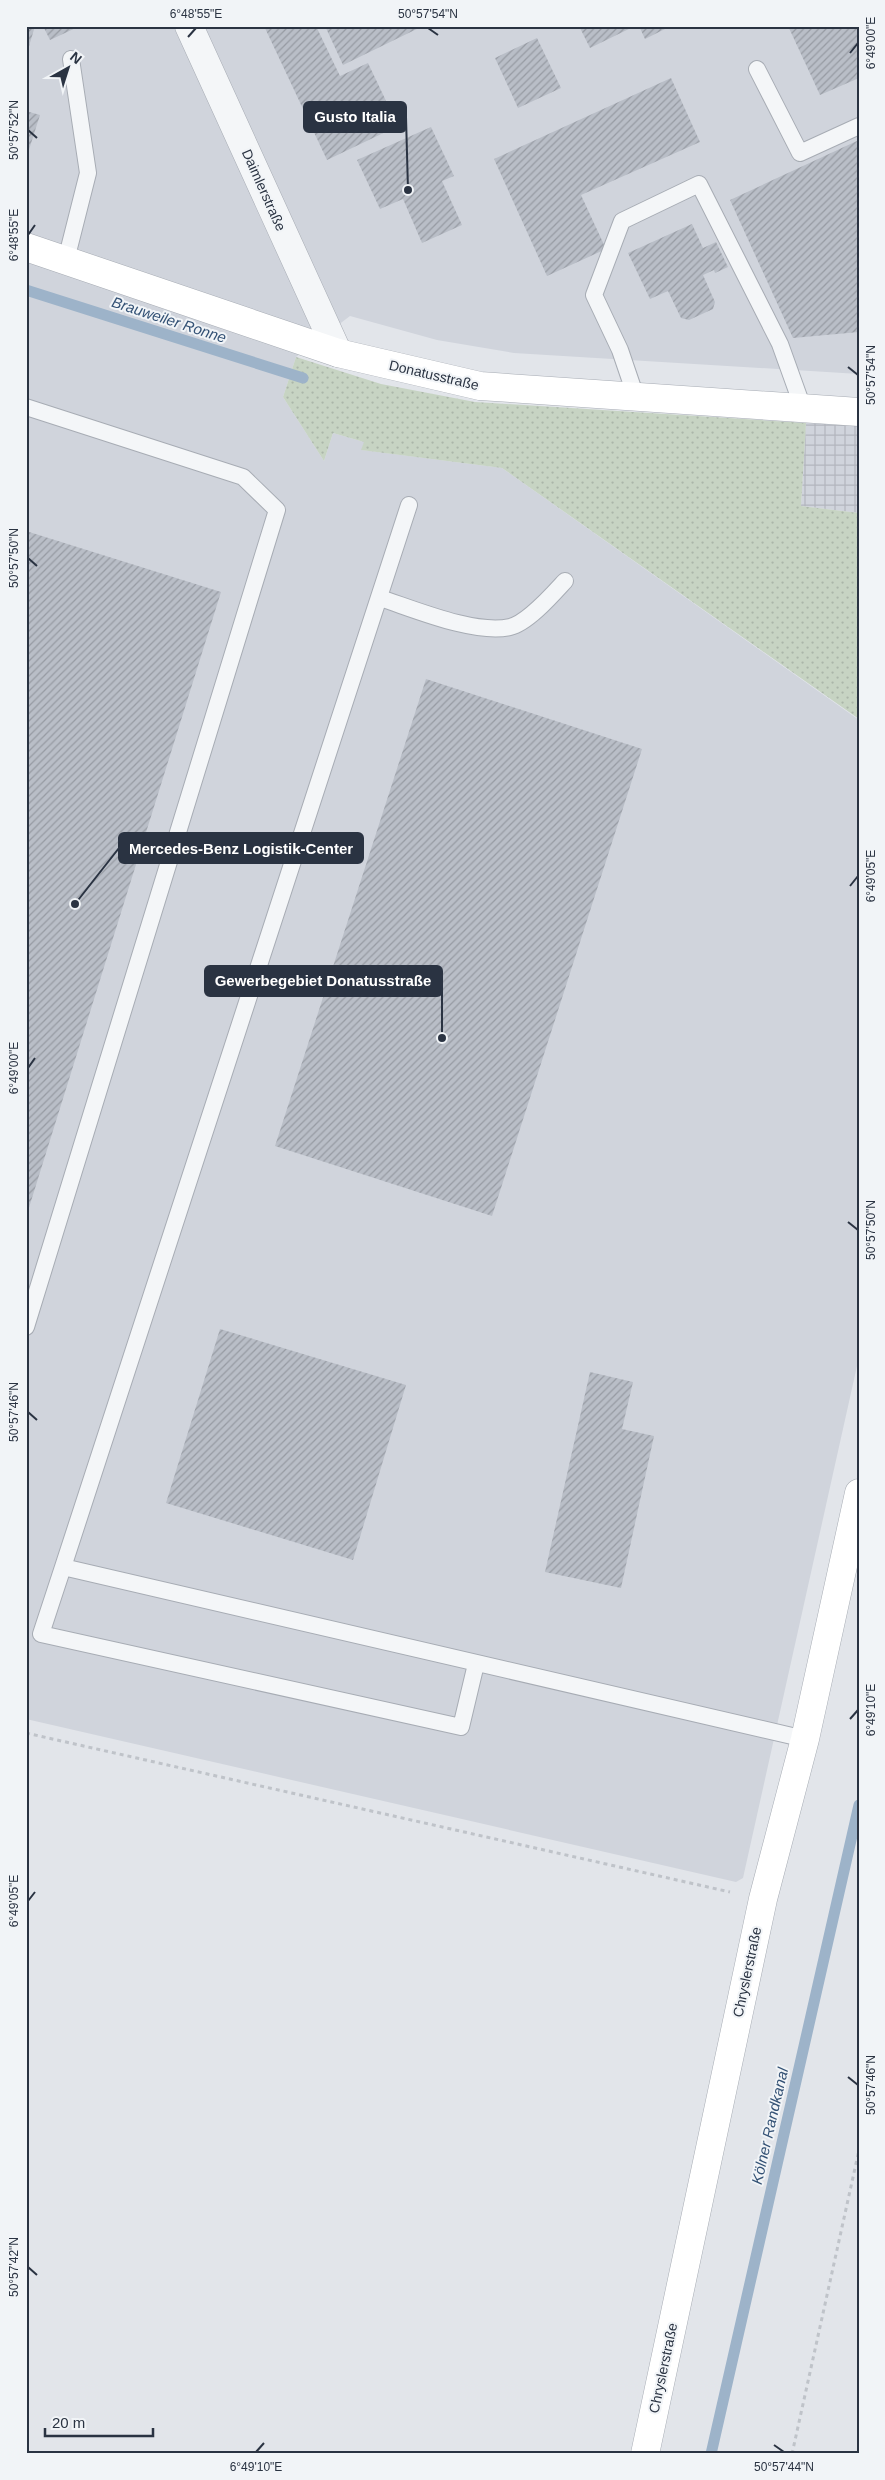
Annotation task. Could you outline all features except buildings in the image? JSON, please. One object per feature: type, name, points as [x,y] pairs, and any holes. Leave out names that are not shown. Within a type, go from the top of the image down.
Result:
[{"type":"street","name":"Daimlerstraße","points":[[189,26],[338,353]]},
{"type":"street","name":"Donatusstraße","points":[[26,247],[338,353],[480,386],[859,412]]},
{"type":"street","name":"Chryslerstraße","points":[[645,2454],[763,1899],[805,1738],[859,1493]]},
{"type":"lane","points":[[66,260],[88,173],[71,59]]},
{"type":"lane","points":[[757,69],[800,153],[859,126]]},
{"type":"lane","points":[[636,397],[620,350],[594,295],[622,221],[699,184],[780,344],[802,408]]},
{"type":"lane","points":[[26,406],[243,477],[277,510],[26,1327]]},
{"type":"lane","points":[[409,505],[41,1634],[462,1728],[476,1664]]},
{"type":"lane","points":[[380,598],[470,627],[511,627],[540,608],[565,581]]},
{"type":"lane","points":[[64,1568],[805,1738]]},
{"type":"path","points":[[26,1733],[763,1899]]},
{"type":"path","points":[[792,2454],[859,2150]]},
{"type":"shaded area","points":[[26,26],[859,26],[859,374],[514,353],[437,340],[350,316],[296,357],[283,397],[324,461],[333,433],[364,442],[362,450],[502,468],[859,720],[859,1357],[743,1878],[736,1882],[26,1719]]},
{"type":"shaded area","points":[[806,423],[859,426],[859,513],[801,506]]},
{"type":"green space","points":[[296,357],[381,384],[475,402],[806,423],[801,506],[859,513],[859,719],[502,468],[361,450],[364,442],[333,433],[324,461],[283,397]]},
{"type":"waterway","name":"Brauweiler Ronne","points":[[26,290],[303,378]]},
{"type":"waterway","name":"Kölner Randkanal","points":[[711,2454],[859,1805]]},
{"type":"place","name":"Gusto Italia","points":[[408,190]]},
{"type":"place","name":"Mercedes-Benz Logistik-Center","points":[[75,904]]},
{"type":"place","name":"Gewerbegebiet Donatusstraße","points":[[442,1038]]}]
